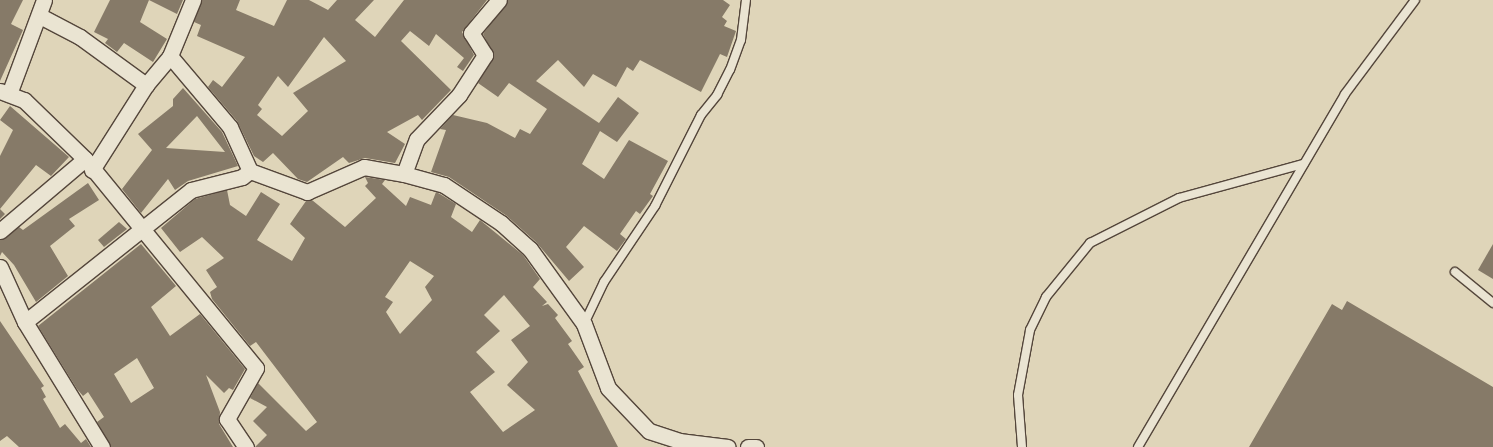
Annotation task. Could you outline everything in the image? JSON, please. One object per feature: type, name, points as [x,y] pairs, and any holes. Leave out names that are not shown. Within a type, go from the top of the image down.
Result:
[{"type":"street","points":[[44,0],[40,16],[4,92],[24,100],[89,165],[140,228],[197,292],[256,368],[227,419],[246,447]]},
{"type":"street","points":[[0,231],[89,165],[146,85],[170,56],[193,0]]},
{"type":"street","points":[[404,174],[417,139],[459,95],[485,54],[471,33],[499,0]]},
{"type":"street","points":[[40,16],[80,37],[146,85]]},
{"type":"street","points":[[170,56],[230,127],[250,171],[307,192],[364,167],[404,174],[444,185],[501,223],[545,266],[584,324],[608,388],[624,410],[648,431],[707,446],[728,447]]},
{"type":"street","points":[[25,322],[140,228],[191,190],[242,178],[250,171]]},
{"type":"street","points":[[0,267],[25,322],[102,447]]},
{"type":"street","points":[[748,447],[756,447]]},
{"type":"lane","points":[[584,324],[604,282],[655,206],[700,115],[717,96],[730,70],[741,40],[746,0]]},
{"type":"lane","points":[[1138,447],[1303,164],[1373,53],[1415,0]]},
{"type":"lane","points":[[1022,447],[1018,395],[1030,330],[1067,267],[1090,243],[1179,198],[1303,164]]},
{"type":"lane","points":[[1455,272],[1493,303]]},
{"type":"building","points":[[0,0],[23,0],[11,24],[23,30],[0,81]]},
{"type":"building","points":[[110,0],[149,0],[140,22],[167,39],[153,62],[124,43],[117,52],[105,43],[108,39],[94,32]]},
{"type":"building","points":[[149,0],[183,0],[177,14]]},
{"type":"building","points":[[202,0],[240,0],[236,10],[274,26],[287,0],[309,0],[328,10],[337,0],[374,0],[355,20],[375,37],[404,0],[487,0],[462,32],[474,55],[463,71],[457,67],[464,58],[436,34],[429,46],[410,31],[401,41],[451,90],[422,120],[418,115],[387,132],[405,144],[395,163],[365,158],[349,163],[343,157],[307,182],[298,179],[273,153],[263,162],[254,156],[237,121],[208,87],[213,80],[222,87],[245,57],[197,36],[201,25],[194,22]],"holes":[[[324,37],[346,61],[293,93],[308,111],[282,136],[257,115],[262,109],[258,105],[278,76],[288,87]]]},
{"type":"building","points":[[508,0],[723,0],[730,5],[722,17],[727,21],[724,26],[736,31],[727,57],[720,54],[701,92],[640,60],[633,71],[627,67],[616,87],[593,74],[584,87],[558,60],[536,81],[599,123],[618,97],[639,113],[617,142],[600,131],[582,164],[604,179],[629,140],[668,161],[650,194],[653,196],[640,214],[636,211],[620,234],[626,239],[617,251],[584,226],[566,247],[584,267],[569,281],[536,242],[507,216],[449,177],[431,172],[446,130],[440,129],[453,115],[487,123],[515,138],[520,129],[530,134],[547,109],[509,83],[498,97],[478,83],[494,56],[483,34]]},
{"type":"building","points":[[183,88],[222,132],[238,166],[188,181],[175,190],[168,179],[141,213],[122,189],[152,150],[138,134],[173,106],[173,99]],"holes":[[[197,116],[225,152],[166,148]]]},
{"type":"building","points":[[10,106],[69,157],[51,176],[36,165],[0,209],[0,156],[13,130],[0,120]]},
{"type":"building","points":[[365,177],[385,180],[382,184],[406,206],[410,197],[431,205],[436,192],[456,204],[451,217],[472,232],[480,220],[523,255],[540,279],[533,287],[547,302],[542,306],[548,304],[558,315],[555,318],[572,341],[568,344],[584,367],[578,371],[618,447],[255,447],[267,435],[253,421],[267,407],[250,398],[258,383],[306,431],[317,422],[256,342],[250,346],[212,299],[210,292],[217,287],[206,270],[224,258],[202,237],[180,252],[161,228],[195,199],[227,190],[230,205],[246,216],[261,192],[280,204],[257,240],[292,261],[305,238],[290,224],[306,201],[312,200],[345,227],[376,198],[365,186],[368,183]],"holes":[[[410,261],[434,276],[425,287],[432,300],[400,334],[386,312],[393,302],[385,297]],[[504,295],[530,326],[511,340],[528,362],[507,385],[535,410],[503,432],[470,392],[495,372],[476,352],[500,331],[484,315]]]},
{"type":"building","points":[[88,183],[99,200],[69,219],[75,226],[50,246],[68,276],[36,302],[14,265],[2,252],[0,256],[0,240],[19,227],[23,230]]},
{"type":"building","points":[[0,209],[5,214],[0,219]]},
{"type":"building","points":[[119,222],[127,229],[104,247],[98,240]]},
{"type":"building","points":[[141,244],[176,286],[151,307],[170,336],[200,314],[245,369],[233,390],[229,388],[224,393],[206,375],[220,412],[219,424],[233,447],[111,447],[97,422],[104,417],[88,392],[83,396],[77,389],[38,326]],"holes":[[[137,358],[154,388],[131,403],[114,374]]]},
{"type":"building","points":[[1493,244],[1493,279],[1478,270]]},
{"type":"building","points":[[1347,301],[1493,387],[1493,447],[1249,447],[1332,304],[1342,310]]},
{"type":"building","points":[[0,321],[44,386],[41,388],[46,397],[43,399],[60,428],[65,424],[81,443],[86,439],[91,447],[19,447],[7,436],[0,441]]}]
